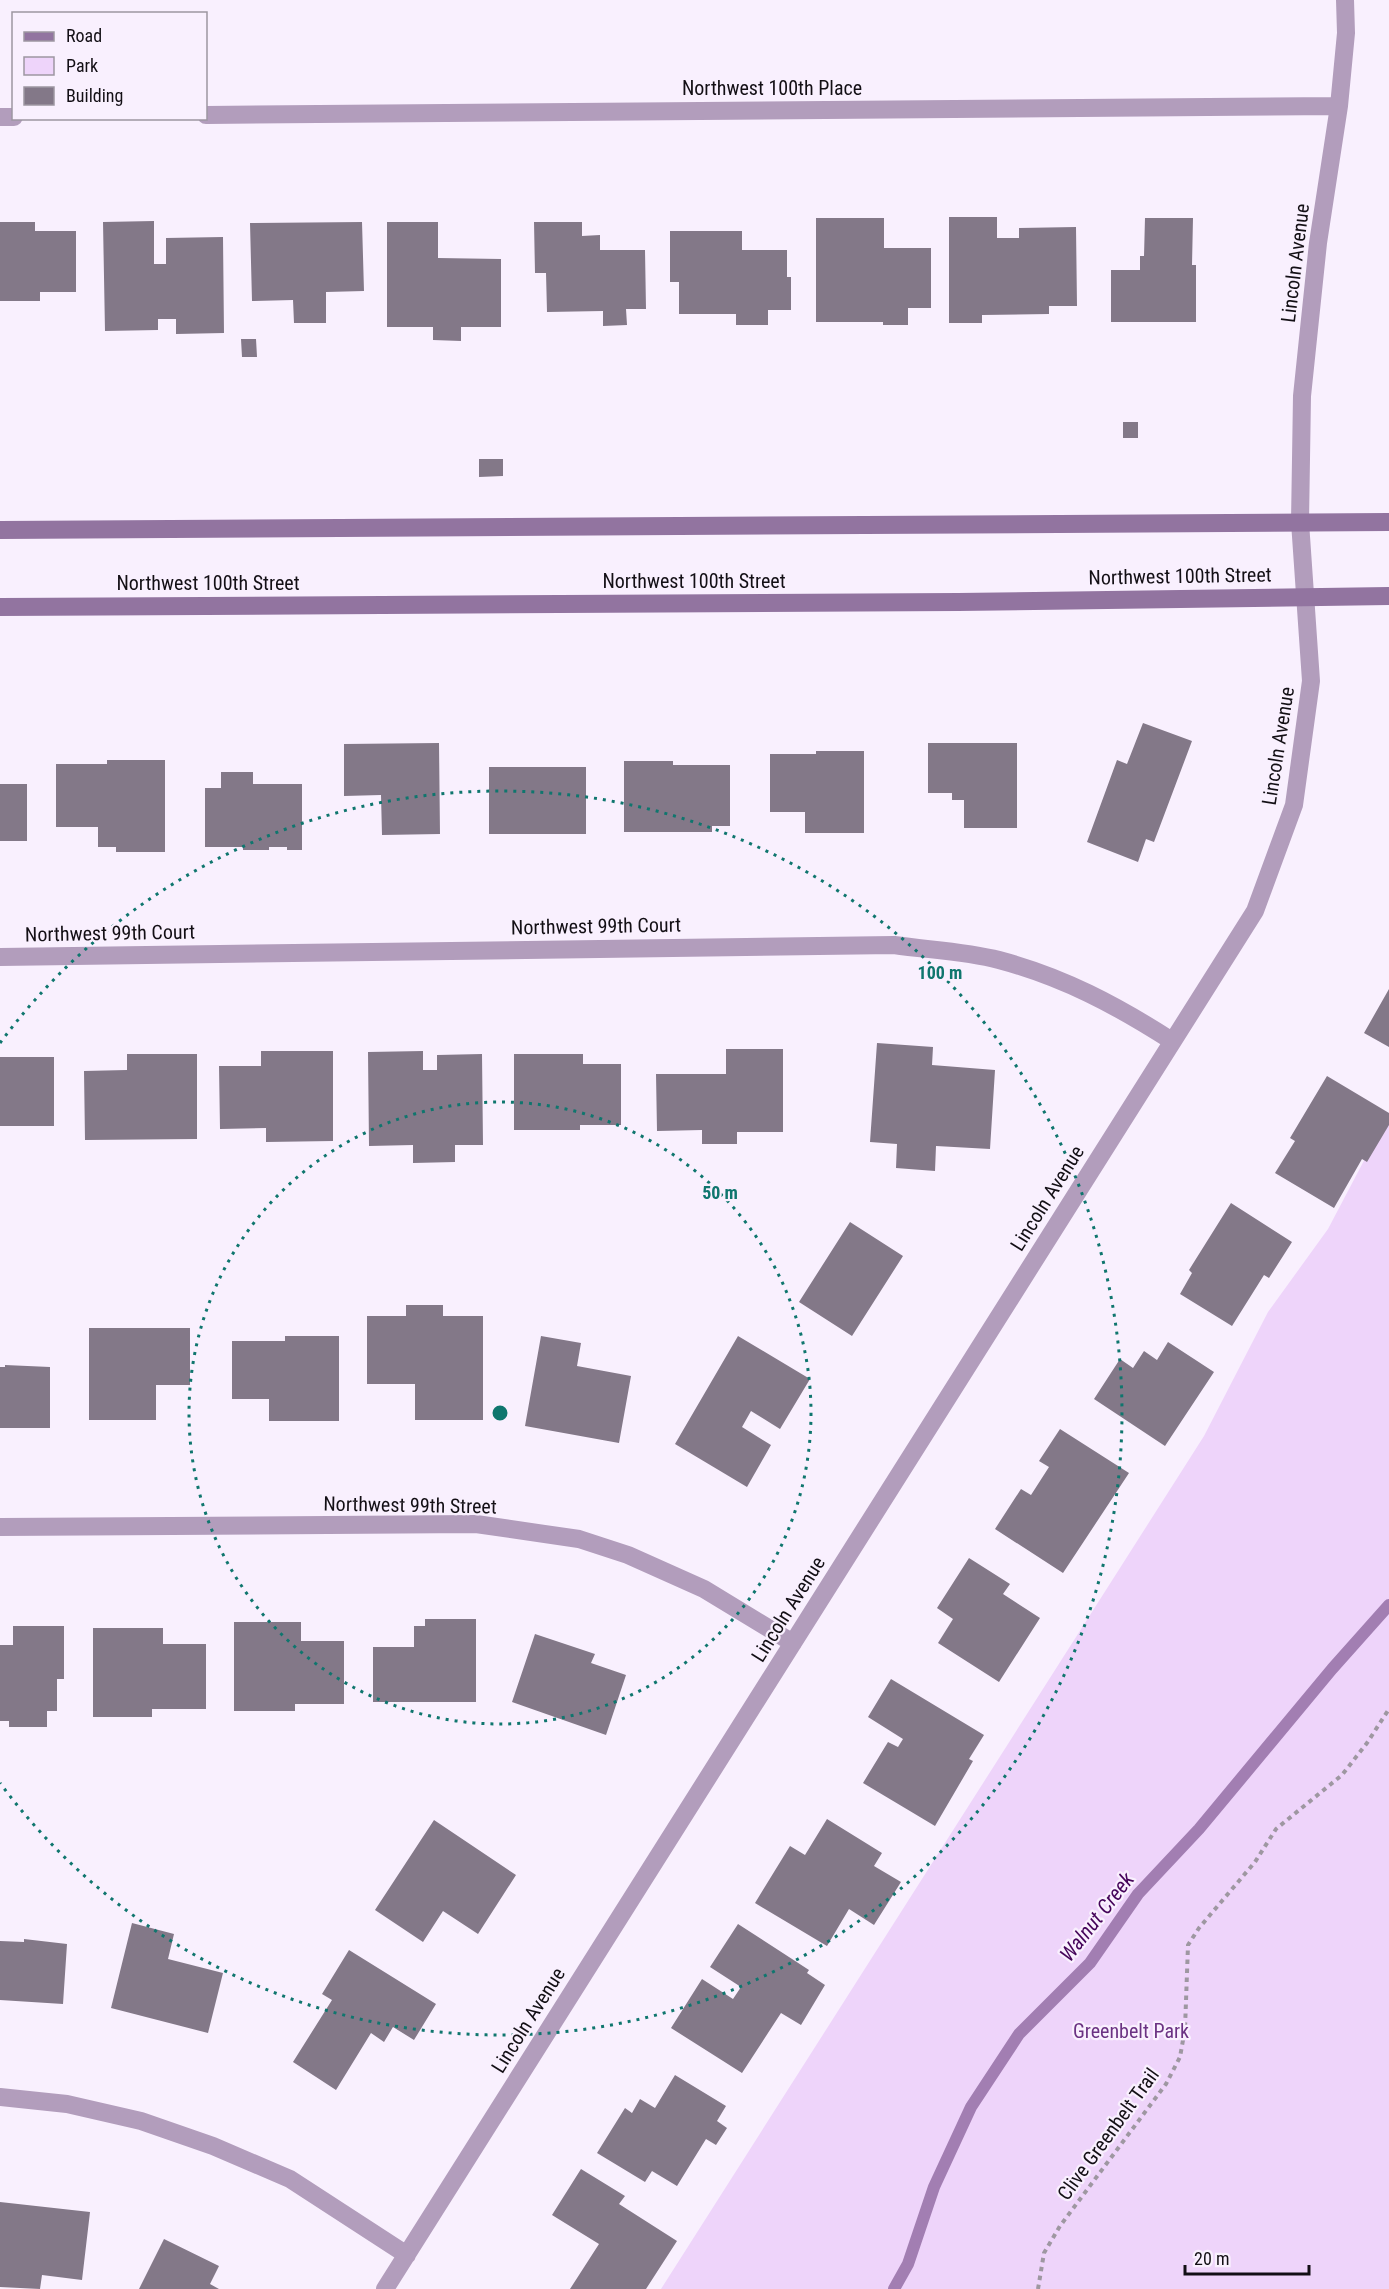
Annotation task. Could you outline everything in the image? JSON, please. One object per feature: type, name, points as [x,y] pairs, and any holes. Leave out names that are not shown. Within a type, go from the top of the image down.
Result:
[{"type":"main road","points":[[0,530],[1389,522]]},
{"type":"main road","name":"Northwest 100th Street","points":[[0,607],[958,602],[1389,596]]},
{"type":"street","name":"Lincoln Avenue","points":[[385,2289],[1255,911],[1294,805],[1311,681],[1300,522],[1302,396],[1318,243],[1339,106],[1346,33],[1345,0]]},
{"type":"street","name":"Northwest 100th Place","points":[[207,115],[1339,106]]},
{"type":"street","name":"Northwest 99th Court","points":[[0,957],[894,945],[998,960],[1072,984],[1134,1017],[1172,1041]]},
{"type":"street","name":"Northwest 99th Street","points":[[0,1527],[476,1524],[579,1539],[628,1555],[704,1589],[793,1643]]},
{"type":"street","points":[[0,2097],[67,2104],[120,2116],[213,2146],[291,2179],[407,2255]]},
{"type":"path","name":"Clive Greenbelt Trail","points":[[1038,2289],[1044,2253],[1060,2226],[1166,2084],[1180,2057],[1185,2029],[1188,1945],[1198,1928],[1255,1862],[1276,1829],[1342,1775],[1367,1743],[1389,1709]]},
{"type":"green space","name":"Greenbelt Park","points":[[1389,1113],[1389,2289],[661,2289],[1204,1436],[1268,1312],[1328,1229]]},
{"type":"building","points":[[949,217],[997,217],[997,238],[1019,238],[1019,228],[1076,227],[1077,306],[1049,306],[1049,314],[982,315],[982,323],[949,323]]},
{"type":"building","points":[[816,218],[884,218],[884,248],[931,248],[931,308],[908,308],[908,325],[883,325],[883,322],[816,322]]},
{"type":"building","points":[[1145,218],[1193,218],[1192,265],[1196,265],[1196,322],[1111,322],[1111,270],[1140,270],[1140,256],[1144,256]]},
{"type":"building","points":[[154,221],[154,264],[166,264],[166,238],[223,237],[224,333],[176,334],[176,319],[158,319],[158,330],[105,331],[103,222]]},
{"type":"building","points":[[0,222],[35,222],[35,231],[76,231],[76,292],[40,292],[40,301],[0,301]]},
{"type":"building","points":[[362,222],[364,291],[326,292],[326,323],[294,323],[293,300],[252,301],[250,223]]},
{"type":"building","points":[[387,222],[438,222],[438,258],[501,259],[501,327],[461,327],[461,341],[433,340],[433,327],[387,327]]},
{"type":"building","points":[[534,222],[582,222],[582,236],[600,235],[600,250],[645,250],[646,309],[626,309],[627,325],[603,326],[603,311],[547,312],[546,273],[535,273]]},
{"type":"building","points":[[670,231],[742,231],[742,250],[787,250],[787,277],[791,277],[791,310],[768,310],[768,325],[736,325],[736,314],[679,314],[679,282],[670,282]]},
{"type":"building","points":[[241,339],[256,339],[257,357],[242,357]]},
{"type":"building","points":[[1123,422],[1138,422],[1138,438],[1123,438]]},
{"type":"building","points":[[479,459],[503,459],[503,476],[479,477]]},
{"type":"building","points":[[1143,723],[1192,741],[1154,842],[1146,839],[1138,862],[1087,842],[1117,760],[1127,764]]},
{"type":"building","points":[[439,743],[440,834],[382,835],[381,795],[344,796],[344,744]]},
{"type":"building","points":[[928,743],[1017,743],[1017,828],[964,828],[964,800],[952,800],[952,793],[928,793]]},
{"type":"building","points":[[816,751],[864,751],[864,833],[805,833],[805,812],[770,812],[770,754],[816,754]]},
{"type":"building","points":[[107,760],[165,760],[165,852],[116,852],[116,847],[98,847],[98,827],[56,827],[56,764],[107,764]]},
{"type":"building","points":[[624,761],[673,761],[673,765],[730,765],[730,826],[712,826],[712,832],[624,832]]},
{"type":"building","points":[[489,767],[586,767],[586,834],[489,834]]},
{"type":"building","points":[[221,772],[253,772],[253,784],[302,784],[302,850],[287,850],[287,847],[243,850],[243,847],[205,847],[205,788],[221,788]]},
{"type":"building","points":[[0,784],[27,784],[27,841],[0,841]]},
{"type":"building","points":[[1389,989],[1389,1047],[1364,1033]]},
{"type":"building","points":[[877,1043],[933,1047],[932,1065],[995,1070],[990,1149],[936,1146],[935,1171],[896,1168],[897,1144],[870,1142]]},
{"type":"building","points":[[726,1049],[783,1049],[783,1132],[737,1132],[737,1144],[702,1144],[702,1130],[657,1131],[656,1074],[726,1074]]},
{"type":"building","points":[[261,1051],[333,1051],[333,1141],[266,1142],[266,1128],[220,1129],[219,1066],[261,1066]]},
{"type":"building","points":[[423,1051],[423,1070],[437,1070],[437,1055],[482,1054],[483,1145],[455,1145],[455,1162],[413,1163],[413,1145],[369,1146],[368,1052]]},
{"type":"building","points":[[127,1054],[197,1054],[197,1139],[85,1140],[84,1071],[127,1070]]},
{"type":"building","points":[[514,1054],[583,1054],[583,1064],[621,1064],[621,1125],[580,1125],[580,1130],[514,1130]]},
{"type":"building","points":[[0,1057],[54,1057],[54,1126],[0,1126]]},
{"type":"building","points":[[1327,1076],[1389,1113],[1389,1125],[1367,1162],[1362,1159],[1334,1208],[1275,1173],[1295,1141],[1290,1138]]},
{"type":"building","points":[[1231,1203],[1292,1242],[1269,1278],[1264,1275],[1232,1326],[1180,1294],[1192,1273],[1189,1270]]},
{"type":"building","points":[[850,1222],[903,1256],[852,1336],[799,1302]]},
{"type":"building","points":[[406,1305],[443,1305],[443,1316],[483,1316],[483,1420],[415,1420],[415,1384],[367,1384],[367,1316],[406,1316]]},
{"type":"building","points":[[89,1328],[190,1328],[190,1385],[156,1385],[156,1420],[89,1420]]},
{"type":"building","points":[[285,1336],[339,1336],[339,1421],[269,1421],[269,1399],[232,1399],[232,1341],[285,1341]]},
{"type":"building","points":[[541,1336],[581,1343],[577,1366],[631,1376],[619,1443],[525,1426]]},
{"type":"building","points":[[738,1336],[810,1379],[780,1429],[751,1411],[742,1427],[771,1445],[747,1487],[675,1444]]},
{"type":"building","points":[[1168,1342],[1214,1372],[1165,1446],[1094,1399],[1120,1359],[1133,1368],[1144,1351],[1157,1360]]},
{"type":"building","points":[[5,1365],[50,1367],[50,1428],[0,1428],[0,1367],[5,1367]]},
{"type":"building","points":[[1060,1429],[1129,1473],[1063,1573],[995,1529],[1021,1489],[1031,1495],[1049,1467],[1039,1461]]},
{"type":"building","points":[[969,1558],[1010,1584],[1003,1594],[1040,1618],[999,1682],[938,1643],[953,1619],[937,1608]]},
{"type":"building","points":[[425,1619],[476,1619],[476,1702],[373,1702],[373,1647],[414,1647],[414,1626],[425,1626]]},
{"type":"building","points":[[234,1622],[301,1622],[301,1641],[344,1641],[344,1704],[295,1704],[295,1711],[234,1711]]},
{"type":"building","points":[[13,1626],[64,1626],[64,1679],[57,1679],[57,1711],[47,1711],[47,1727],[9,1727],[9,1721],[0,1721],[0,1645],[13,1645]]},
{"type":"building","points":[[93,1628],[163,1628],[163,1644],[206,1644],[206,1709],[152,1709],[152,1717],[93,1717]]},
{"type":"building","points":[[535,1634],[595,1654],[591,1663],[626,1675],[606,1735],[512,1702]]},
{"type":"building","points":[[891,1679],[984,1735],[969,1759],[973,1761],[935,1826],[863,1783],[888,1742],[898,1747],[903,1739],[868,1717]]},
{"type":"building","points":[[827,1819],[882,1853],[874,1866],[901,1882],[874,1925],[849,1909],[827,1946],[755,1903],[790,1846],[805,1855]]},
{"type":"building","points":[[434,1820],[516,1875],[478,1934],[443,1911],[423,1942],[375,1910]]},
{"type":"building","points":[[132,1923],[174,1934],[168,1959],[223,1973],[208,2033],[111,2008]]},
{"type":"building","points":[[738,1924],[809,1970],[807,1973],[825,1985],[801,2025],[781,2013],[742,2073],[671,2028],[702,1979],[733,1999],[741,1987],[710,1967]]},
{"type":"building","points":[[24,1939],[67,1944],[63,2004],[0,2000],[0,1941],[24,1942]]},
{"type":"building","points":[[349,1950],[436,2004],[414,2040],[393,2027],[384,2042],[371,2033],[336,2090],[293,2062],[332,2000],[322,1994]]},
{"type":"building","points":[[675,2075],[726,2106],[717,2121],[727,2128],[716,2145],[706,2139],[677,2186],[652,2171],[645,2182],[597,2153],[625,2108],[632,2113],[640,2099],[655,2108]]},
{"type":"building","points":[[581,2169],[625,2196],[619,2204],[677,2241],[646,2289],[570,2289],[599,2244],[552,2215]]},
{"type":"building","points":[[0,2202],[90,2212],[82,2280],[42,2275],[40,2289],[0,2287]]},
{"type":"building","points":[[164,2239],[219,2266],[210,2284],[219,2289],[139,2289]]},
{"type":"waterway","name":"Walnut Creek","points":[[894,2289],[908,2264],[934,2187],[971,2107],[1019,2034],[1090,1963],[1138,1894],[1199,1829],[1332,1669],[1389,1605]]}]
